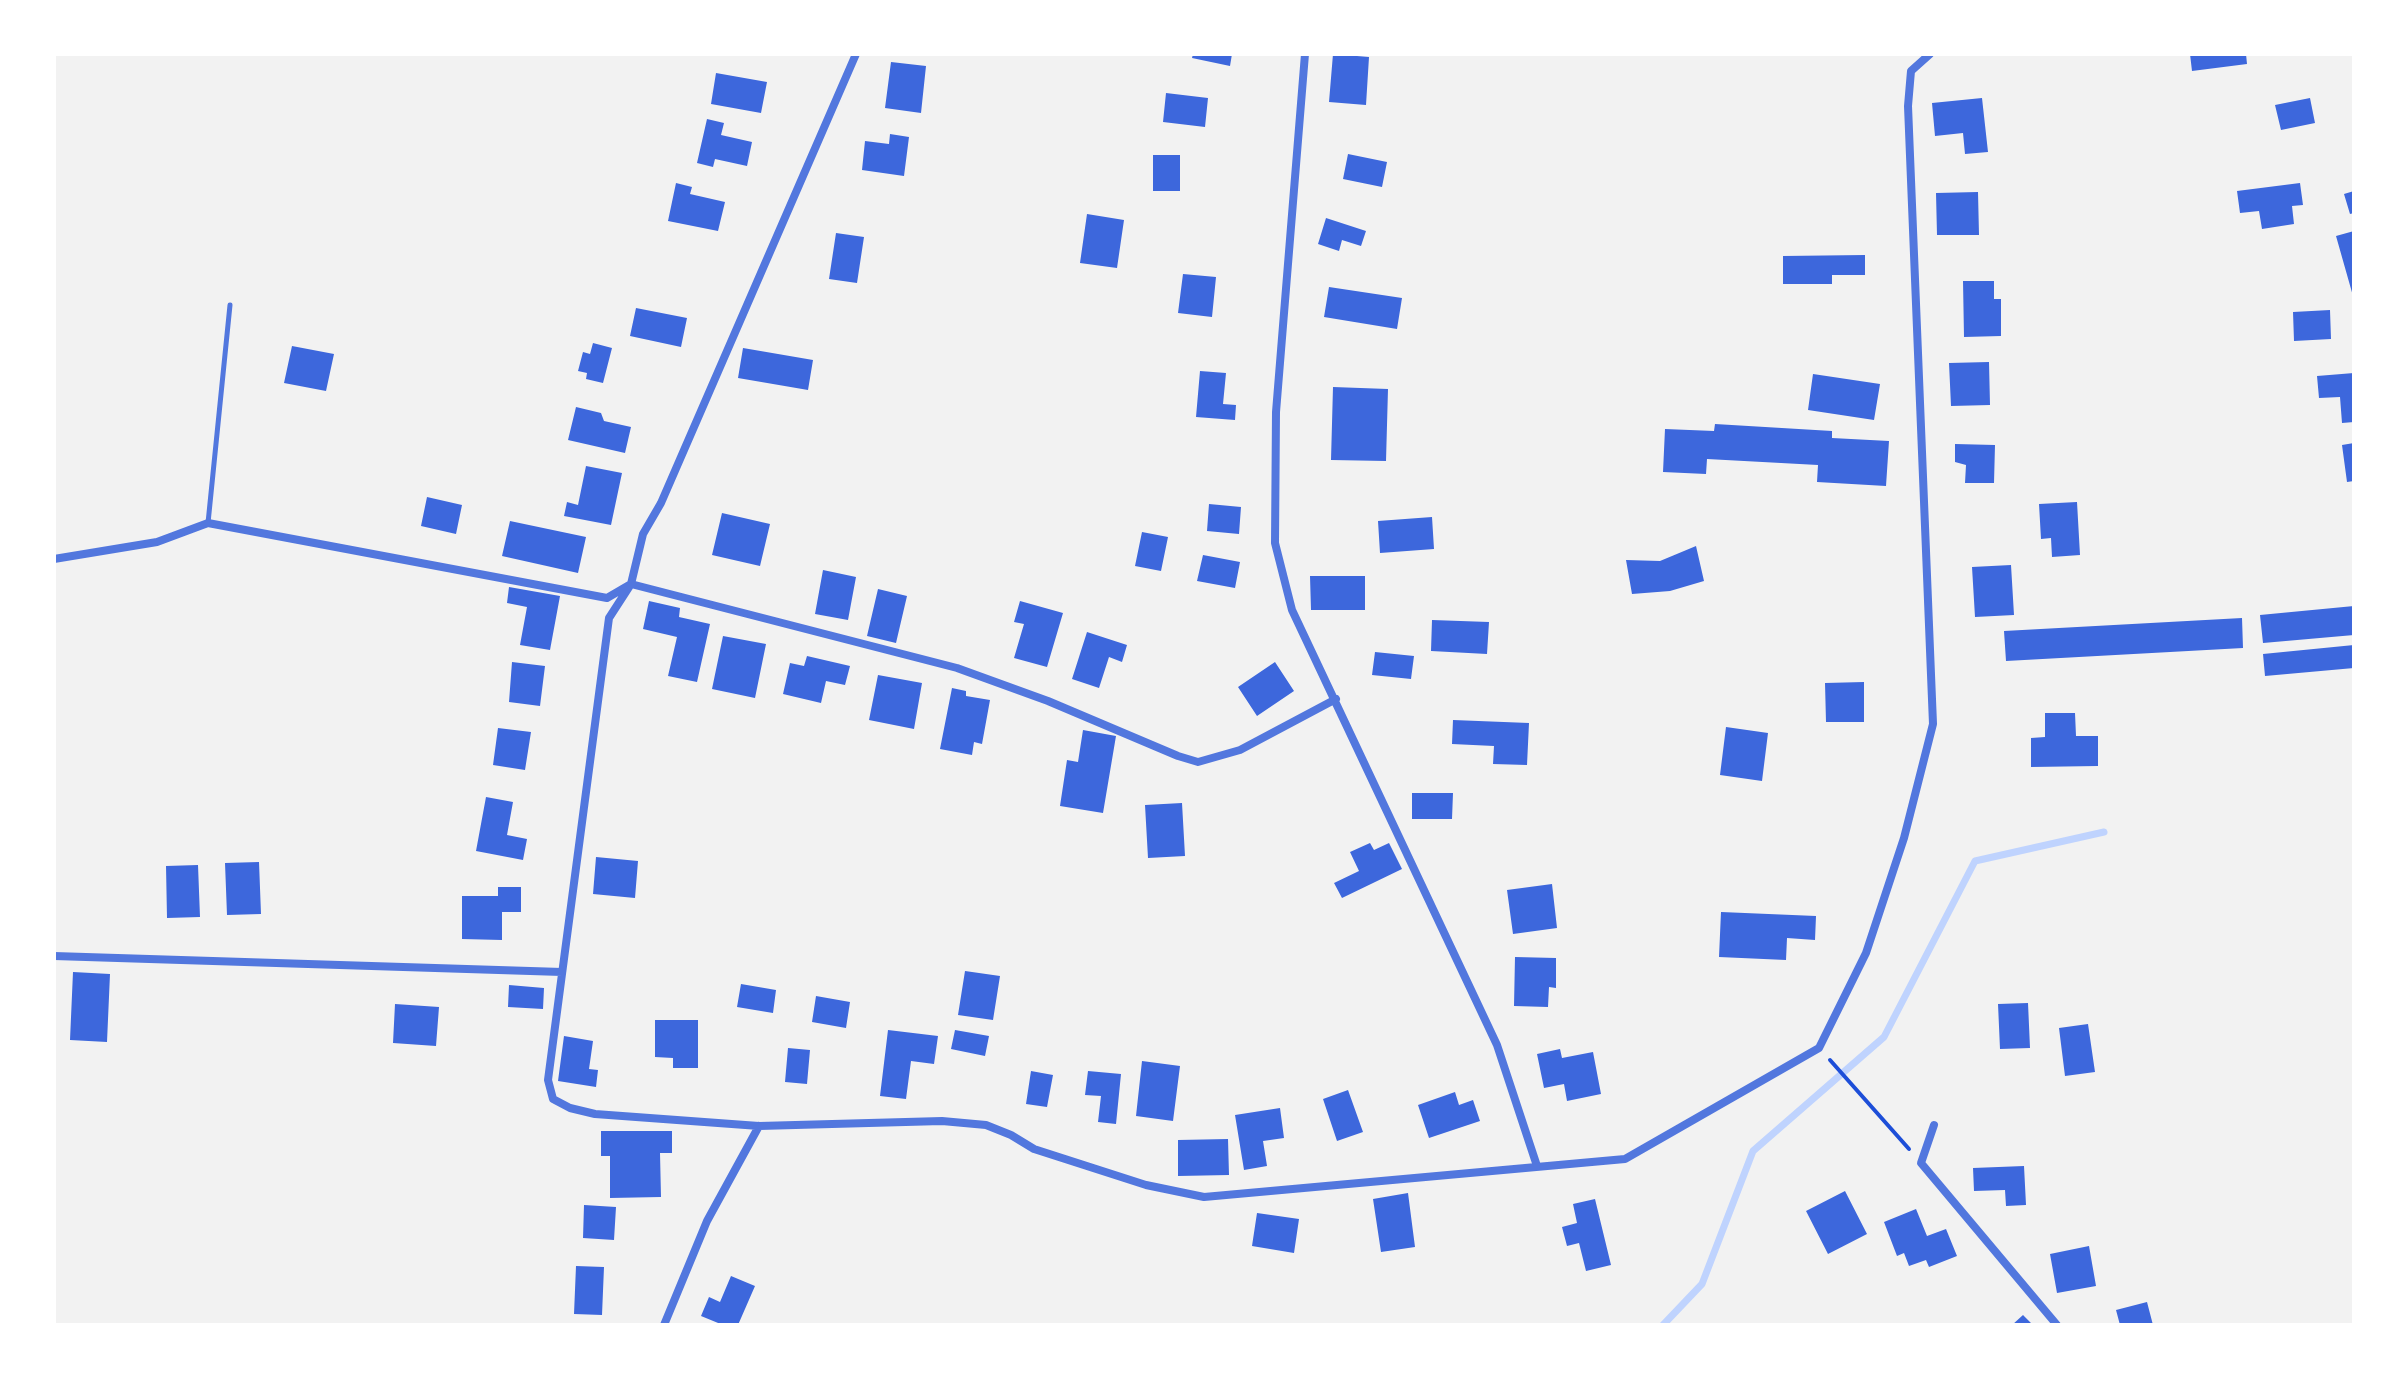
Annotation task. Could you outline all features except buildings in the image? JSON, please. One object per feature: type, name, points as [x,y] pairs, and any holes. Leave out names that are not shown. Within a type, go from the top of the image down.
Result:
[{"type":"street","points":[[856,54],[661,503],[643,534],[631,584],[609,618],[548,1080],[553,1099],[570,1108],[595,1114],[759,1126],[942,1121],[986,1125],[1034,1149],[1146,1185],[1204,1197],[1625,1159],[1819,1048],[1866,953],[1904,838],[1933,724],[1908,106],[1911,71],[1930,54]]},
{"type":"street","points":[[1305,54],[1276,412],[1275,543],[1292,610],[1497,1045],[1537,1166]]},
{"type":"street","points":[[54,559],[157,542],[208,523],[607,598],[631,584],[957,668],[1198,762],[1240,750],[1336,699]]},
{"type":"street","points":[[54,956],[562,972]]},
{"type":"street","points":[[1934,1125],[1921,1163],[2057,1325]]},
{"type":"street","points":[[664,1325],[707,1221],[759,1126]]},
{"type":"lane","points":[[208,523],[230,305]]},
{"type":"path","points":[[1819,1048],[1921,1163]]},
{"type":"waterway","points":[[1663,1325],[1702,1284],[1753,1151],[1884,1037],[1975,861],[2104,832]]}]
